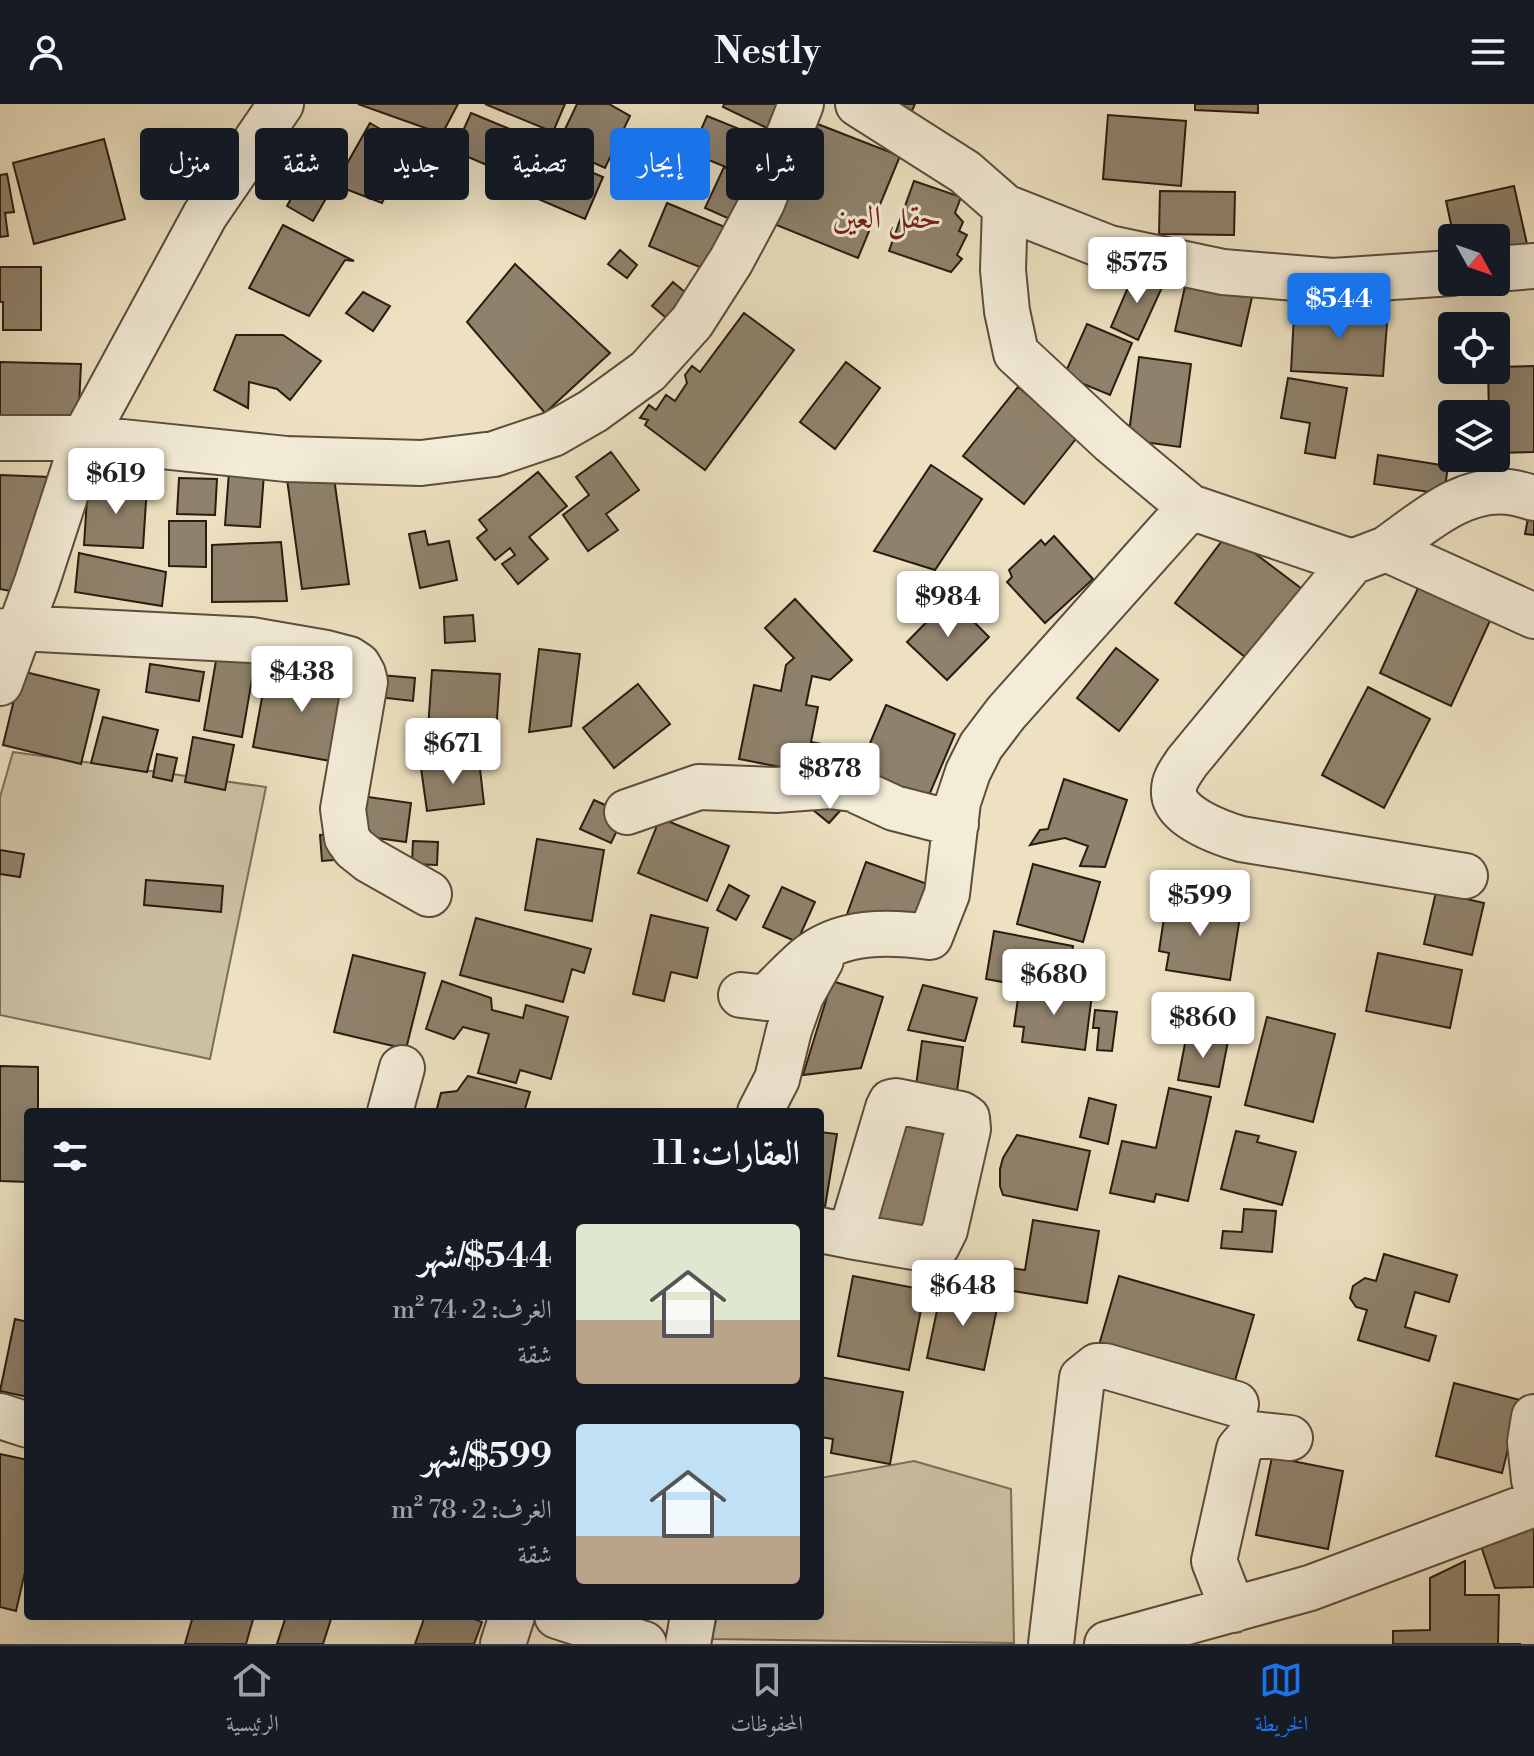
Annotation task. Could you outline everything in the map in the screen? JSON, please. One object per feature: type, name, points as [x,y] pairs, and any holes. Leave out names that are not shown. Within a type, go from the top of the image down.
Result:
[{"type":"street","points":[[0,683],[10,630],[37,582],[84,438],[205,215],[281,104]]},
{"type":"street","points":[[0,438],[84,438],[286,459],[421,463],[494,454],[553,434],[593,411],[648,371],[692,322],[731,261],[762,203],[801,104]]},
{"type":"street","points":[[858,104],[965,172],[1005,207],[1109,248],[1223,272],[1333,281],[1438,274]]},
{"type":"street","points":[[1005,207],[1003,270],[1016,353],[1111,441],[1190,507],[1369,556],[1534,616]]},
{"type":"street","points":[[1510,268],[1534,266]]},
{"type":"street","points":[[1465,876],[1241,839],[1206,826],[1187,814],[1177,804],[1173,792],[1187,762],[1369,556],[1462,499],[1486,492],[1510,492],[1534,498]]},
{"type":"street","points":[[741,995],[766,998],[807,958],[830,944],[860,935],[896,932],[930,937],[947,894],[958,802],[981,746],[997,724],[1190,507]]},
{"type":"street","points":[[10,630],[251,640],[349,659],[358,665],[365,682],[343,809],[347,838],[369,860],[429,894]]},
{"type":"street","points":[[627,812],[699,787],[776,790],[830,786],[853,789],[894,808],[956,824]]},
{"type":"street","points":[[762,1108],[777,1079],[801,996],[830,944]]},
{"type":"street","points":[[391,1108],[402,1068]]},
{"type":"street","points":[[1051,1644],[1082,1378],[1097,1366],[1105,1366],[1236,1404]]},
{"type":"street","points":[[0,1416],[24,1424]]},
{"type":"street","points":[[1534,1417],[1530,1442],[1534,1480]]},
{"type":"street","points":[[1233,1610],[1214,1561],[1239,1449],[1252,1434],[1290,1438]]},
{"type":"street","points":[[1120,1643],[1310,1588],[1534,1504]]},
{"type":"street","points":[[503,1644],[511,1620]]},
{"type":"street","points":[[569,1620],[644,1644]]},
{"type":"street","points":[[688,1644],[692,1620]]},
{"type":"shaded area","points":[[13,752],[266,787],[210,1059],[0,1015],[0,797]]},
{"type":"shaded area","points":[[914,1461],[1011,1489],[1014,1643],[712,1639],[716,1620],[824,1620],[824,1477]]},
{"type":"building","points":[[358,104],[458,104],[445,128],[425,128]]},
{"type":"building","points":[[485,104],[565,104],[555,128],[543,128]]},
{"type":"building","points":[[577,104],[609,104],[630,116],[624,128],[610,128],[610,158],[605,168],[594,163],[594,128],[566,128]]},
{"type":"building","points":[[724,104],[783,104],[772,128],[723,107]]},
{"type":"building","points":[[887,104],[915,104],[911,113]]},
{"type":"building","points":[[1195,104],[1258,104],[1258,113],[1195,110]]},
{"type":"building","points":[[471,113],[507,128],[485,128],[485,164],[469,157],[469,128],[464,128]]},
{"type":"building","points":[[1108,115],[1186,121],[1181,186],[1103,179]]},
{"type":"building","points":[[707,116],[737,128],[726,128],[726,167],[710,161],[710,128],[702,128]]},
{"type":"building","points":[[815,123],[900,156],[858,258],[774,224],[784,200],[824,200],[824,128],[813,128]]},
{"type":"building","points":[[364,134],[364,196],[348,190],[348,162]]},
{"type":"building","points":[[104,139],[125,219],[34,244],[13,163]]},
{"type":"building","points":[[724,167],[726,200],[752,200],[741,224],[705,208]]},
{"type":"building","points":[[594,173],[603,177],[594,198]]},
{"type":"building","points":[[7,174],[14,212],[5,213],[8,236],[0,237],[0,175]]},
{"type":"building","points":[[914,181],[961,197],[955,213],[963,222],[959,231],[967,235],[957,255],[962,259],[951,272],[889,251]]},
{"type":"building","points":[[1514,186],[1527,244],[1510,248],[1510,224],[1451,224],[1446,201]]},
{"type":"building","points":[[1160,191],[1235,192],[1234,235],[1159,234]]},
{"type":"building","points":[[290,200],[325,200],[313,221],[287,206]]},
{"type":"building","points":[[540,200],[593,200],[585,219]]},
{"type":"building","points":[[667,203],[732,230],[714,273],[649,246]]},
{"type":"building","points":[[283,225],[354,261],[345,260],[309,316],[249,288]]},
{"type":"building","points":[[620,250],[637,265],[627,278],[608,264]]},
{"type":"building","points":[[515,264],[610,353],[545,413],[467,322]]},
{"type":"building","points":[[0,267],[41,267],[41,330],[3,330]]},
{"type":"building","points":[[1135,271],[1164,283],[1138,340],[1111,327]]},
{"type":"building","points":[[673,282],[691,297],[670,321],[652,306]]},
{"type":"building","points":[[1186,282],[1252,297],[1241,346],[1175,331]]},
{"type":"building","points":[[363,292],[390,306],[373,331],[346,313]]},
{"type":"building","points":[[1309,302],[1373,306],[1371,322],[1387,323],[1383,376],[1291,371],[1294,315],[1308,316]]},
{"type":"building","points":[[744,313],[794,350],[705,470],[645,425],[648,420],[640,418],[649,405],[656,410],[666,395],[675,401],[687,383],[685,375],[692,366],[700,372]]},
{"type":"building","points":[[1087,324],[1132,343],[1110,395],[1064,376]]},
{"type":"building","points":[[236,335],[283,335],[321,361],[290,400],[277,389],[249,382],[248,408],[214,390]]},
{"type":"building","points":[[1139,357],[1191,364],[1180,447],[1128,440]]},
{"type":"building","points":[[0,362],[81,364],[78,427],[0,425]]},
{"type":"building","points":[[846,362],[880,388],[835,449],[800,422]]},
{"type":"building","points":[[1534,366],[1534,452],[1510,453],[1510,400],[1489,400],[1488,384],[1510,384],[1510,367]]},
{"type":"building","points":[[1288,378],[1347,388],[1335,458],[1305,453],[1310,423],[1281,418]]},
{"type":"building","points":[[1018,387],[1079,435],[1024,504],[963,456]]},
{"type":"building","points":[[611,452],[639,490],[606,514],[618,530],[588,551],[563,515],[589,495],[576,477]]},
{"type":"building","points":[[1378,455],[1438,464],[1438,472],[1447,472],[1444,494],[1374,484]]},
{"type":"building","points":[[931,465],[982,499],[935,570],[874,551]]},
{"type":"building","points":[[229,472],[264,474],[260,527],[225,525]]},
{"type":"building","points":[[538,472],[567,506],[529,537],[548,559],[518,584],[502,564],[515,555],[510,548],[495,560],[477,538],[487,530],[479,520]]},
{"type":"building","points":[[0,475],[50,477],[16,592],[0,589]]},
{"type":"building","points":[[179,478],[217,479],[215,515],[177,514]]},
{"type":"building","points":[[334,478],[349,584],[302,589],[287,479]]},
{"type":"building","points":[[88,483],[147,486],[143,548],[84,545]]},
{"type":"building","points":[[1529,513],[1534,514],[1534,535],[1525,534]]},
{"type":"building","points":[[169,521],[206,521],[206,567],[169,566]]},
{"type":"building","points":[[425,531],[428,545],[449,541],[457,580],[420,588],[409,534]]},
{"type":"building","points":[[1228,533],[1306,592],[1253,663],[1175,603]]},
{"type":"building","points":[[1054,536],[1093,579],[1045,623],[1007,582],[1012,577],[1009,570],[1041,540],[1045,545]]},
{"type":"building","points":[[281,542],[287,601],[212,602],[212,545]]},
{"type":"building","points":[[79,553],[166,572],[162,606],[75,592]]},
{"type":"building","points":[[1422,579],[1494,612],[1451,706],[1380,673]]},
{"type":"building","points":[[950,598],[989,637],[947,680],[907,642]]},
{"type":"building","points":[[795,599],[852,660],[830,680],[812,676],[806,705],[818,707],[811,742],[822,744],[816,774],[739,759],[754,685],[781,691],[786,665],[794,658],[765,628]]},
{"type":"building","points":[[473,615],[475,641],[445,643],[444,617]]},
{"type":"building","points":[[1116,648],[1158,680],[1119,731],[1077,698]]},
{"type":"building","points":[[539,649],[580,654],[571,726],[529,732]]},
{"type":"building","points":[[217,655],[255,662],[242,737],[204,730]]},
{"type":"building","points":[[150,664],[204,672],[199,701],[146,692]]},
{"type":"building","points":[[268,665],[351,680],[336,762],[253,747]]},
{"type":"building","points":[[432,670],[500,674],[496,733],[428,729]]},
{"type":"building","points":[[21,671],[99,690],[81,764],[3,745]]},
{"type":"building","points":[[380,675],[415,678],[413,701],[378,697]]},
{"type":"building","points":[[638,684],[670,724],[614,768],[583,728]]},
{"type":"building","points":[[1368,687],[1430,719],[1384,808],[1322,775]]},
{"type":"building","points":[[886,705],[955,734],[927,800],[858,772]]},
{"type":"building","points":[[103,717],[158,730],[147,772],[91,763]]},
{"type":"building","points":[[193,737],[234,745],[225,790],[185,782]]},
{"type":"building","points":[[157,754],[177,758],[172,781],[153,777]]},
{"type":"building","points":[[479,760],[484,804],[427,811],[421,768]]},
{"type":"building","points":[[1064,779],[1127,800],[1105,867],[1080,866],[1088,846],[1065,838],[1030,845],[1040,830],[1048,829]]},
{"type":"building","points":[[361,796],[411,803],[406,842],[355,835]]},
{"type":"building","points":[[594,800],[625,814],[611,843],[580,829]]},
{"type":"building","points":[[848,802],[829,823],[812,809]]},
{"type":"building","points":[[660,818],[729,846],[707,901],[638,873]]},
{"type":"building","points":[[345,833],[347,859],[322,861],[320,835]]},
{"type":"building","points":[[537,839],[604,850],[592,921],[525,910]]},
{"type":"building","points":[[413,841],[438,842],[437,865],[412,864]]},
{"type":"building","points":[[0,850],[24,854],[20,877],[0,874]]},
{"type":"building","points":[[866,862],[933,886],[920,921],[846,917]]},
{"type":"building","points":[[1033,864],[1100,882],[1083,942],[1017,924]]},
{"type":"building","points":[[146,880],[223,886],[221,912],[144,905]]},
{"type":"building","points":[[729,885],[749,896],[736,920],[717,910]]},
{"type":"building","points":[[782,887],[815,902],[797,942],[763,927]]},
{"type":"building","points":[[1436,892],[1484,903],[1472,955],[1424,944]]},
{"type":"building","points":[[1167,898],[1241,910],[1230,980],[1166,970],[1169,953],[1159,951]]},
{"type":"building","points":[[651,915],[708,928],[697,978],[671,972],[664,1001],[633,994]]},
{"type":"building","points":[[476,918],[591,949],[584,973],[572,969],[563,1002],[460,975]]},
{"type":"building","points":[[994,931],[1073,946],[1067,981],[1011,971],[1008,983],[986,979]]},
{"type":"building","points":[[1378,953],[1462,970],[1450,1028],[1366,1011]]},
{"type":"building","points":[[353,955],[425,973],[406,1049],[334,1032]]},
{"type":"building","points":[[442,981],[491,998],[492,1010],[523,1018],[526,1005],[568,1017],[551,1079],[520,1070],[516,1083],[478,1073],[489,1034],[463,1027],[454,1039],[426,1029]]},
{"type":"building","points":[[832,981],[883,997],[861,1068],[803,1075]]},
{"type":"building","points":[[923,985],[977,998],[965,1041],[908,1030]]},
{"type":"building","points":[[1020,985],[1092,994],[1085,1050],[1022,1042],[1024,1027],[1014,1026]]},
{"type":"building","points":[[1095,1010],[1117,1012],[1112,1051],[1097,1050],[1099,1028],[1093,1028]]},
{"type":"building","points":[[1267,1017],[1335,1034],[1313,1122],[1245,1105]]},
{"type":"building","points":[[1187,1033],[1228,1041],[1219,1087],[1178,1080]]},
{"type":"building","points":[[922,1041],[963,1047],[955,1106],[914,1101]]},
{"type":"building","points":[[0,1066],[38,1067],[38,1108],[24,1108],[24,1182],[0,1181]]},
{"type":"building","points":[[468,1076],[530,1092],[525,1108],[437,1108],[441,1093],[457,1091]]},
{"type":"building","points":[[1169,1088],[1211,1097],[1188,1201],[1156,1194],[1154,1202],[1110,1193],[1122,1141],[1156,1148]]},
{"type":"building","points":[[1089,1098],[1116,1105],[1108,1144],[1080,1137]]},
{"type":"building","points":[[895,1124],[950,1135],[931,1236],[876,1226]]},
{"type":"building","points":[[1236,1131],[1259,1136],[1257,1142],[1296,1152],[1282,1205],[1221,1189]]},
{"type":"building","points":[[824,1132],[837,1134],[824,1207]]},
{"type":"building","points":[[1017,1135],[1090,1151],[1077,1210],[1003,1195],[1000,1169]]},
{"type":"building","points":[[1244,1209],[1276,1211],[1272,1252],[1221,1248],[1223,1231],[1242,1232]]},
{"type":"building","points":[[1033,1220],[1099,1231],[1087,1303],[1007,1290],[1011,1268],[1025,1270]]},
{"type":"building","points":[[1384,1254],[1457,1275],[1449,1302],[1415,1292],[1405,1327],[1436,1336],[1429,1361],[1358,1340],[1367,1310],[1356,1307],[1350,1298],[1353,1286],[1365,1278],[1376,1281]]},
{"type":"building","points":[[853,1276],[925,1290],[909,1370],[838,1356]]},
{"type":"building","points":[[1119,1276],[1254,1315],[1234,1384],[1099,1345]]},
{"type":"building","points":[[942,1287],[999,1299],[984,1370],[927,1358]]},
{"type":"building","points":[[15,1319],[24,1321],[24,1396],[0,1391]]},
{"type":"building","points":[[824,1378],[903,1392],[890,1464],[831,1453],[833,1439],[824,1438]]},
{"type":"building","points":[[1454,1383],[1520,1400],[1502,1473],[1436,1456]]},
{"type":"building","points":[[0,1454],[24,1459],[24,1576],[16,1611],[0,1607]]},
{"type":"building","points":[[1272,1457],[1343,1471],[1328,1549],[1256,1535]]},
{"type":"building","points":[[1534,1519],[1534,1587],[1495,1588],[1478,1537]]},
{"type":"building","points":[[1465,1561],[1465,1595],[1499,1595],[1498,1644],[1393,1644],[1393,1631],[1430,1630],[1430,1578]]},
{"type":"building","points":[[192,1620],[253,1620],[246,1644],[185,1644]]},
{"type":"building","points":[[285,1620],[331,1620],[323,1644],[277,1644]]},
{"type":"building","points":[[424,1620],[482,1622],[474,1644],[415,1644]]},
{"type":"district","name":"حقل العين","points":[[887,217]]}]
